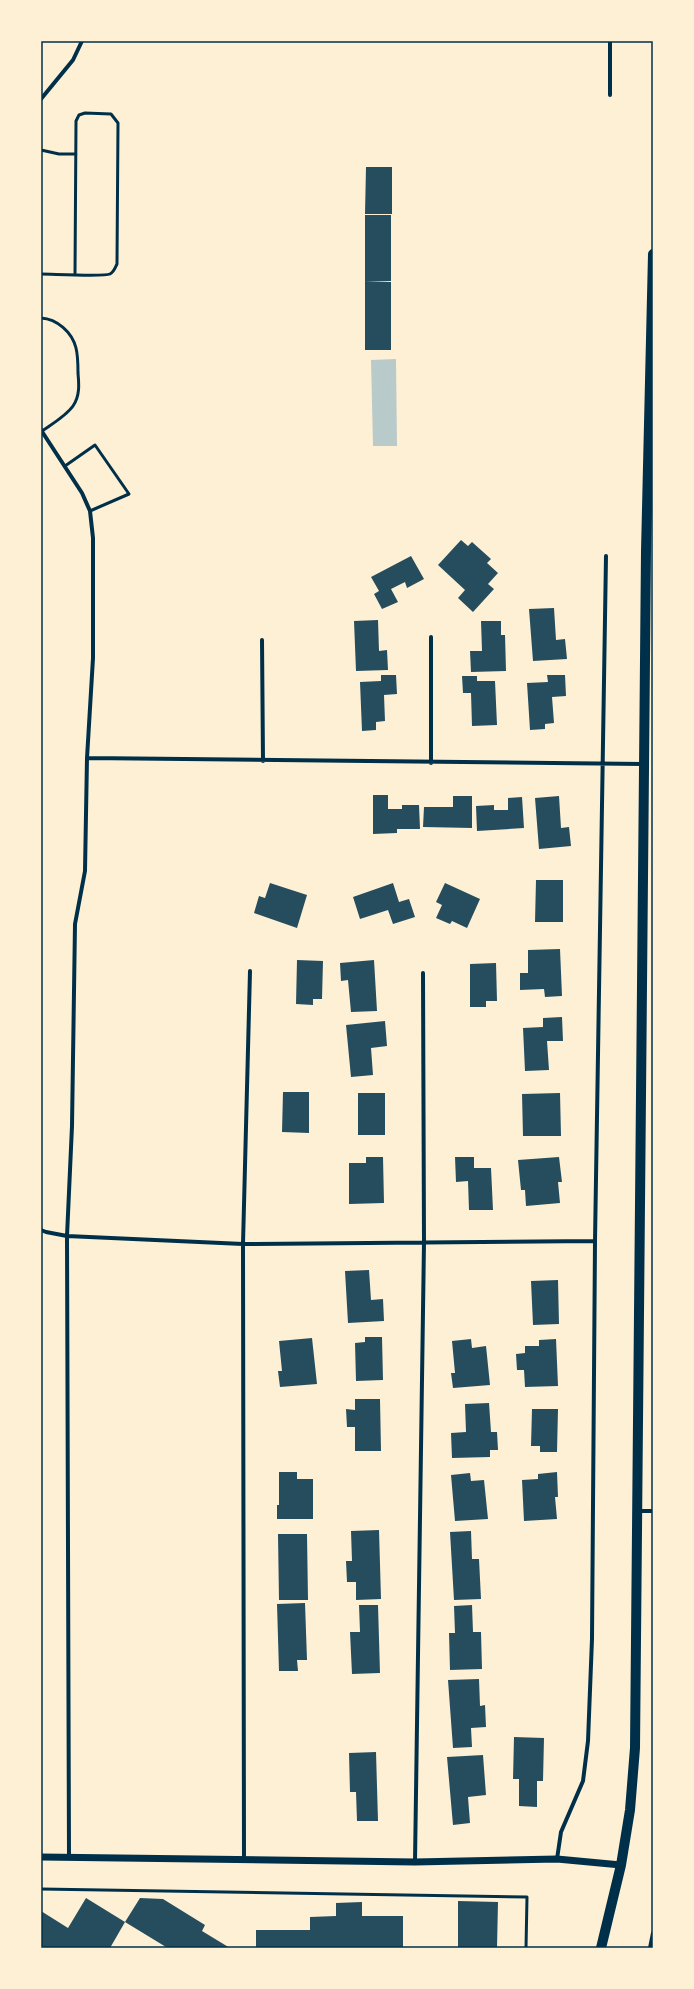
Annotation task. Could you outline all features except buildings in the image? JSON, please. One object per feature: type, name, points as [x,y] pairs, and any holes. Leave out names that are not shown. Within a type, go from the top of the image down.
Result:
[{"type":"main road","points":[[601,1948],[621,1865],[630,1810],[635,1748],[645,764],[650,551],[653,254]]},
{"type":"street","points":[[41,99],[73,60],[82,41]]},
{"type":"street","points":[[610,41],[610,95]]},
{"type":"street","points":[[41,90],[46,94]]},
{"type":"street","points":[[41,430],[82,493],[90,510],[93,538],[93,658],[88,758],[85,871],[75,924],[72,1126],[67,1236],[69,1858]]},
{"type":"street","points":[[557,1859],[561,1832],[583,1781],[588,1742],[592,1638],[595,1241],[606,556]]},
{"type":"street","points":[[431,637],[431,763]]},
{"type":"street","points":[[262,640],[263,761]]},
{"type":"street","points":[[88,758],[431,763],[645,764]]},
{"type":"street","points":[[244,1859],[244,1244],[250,971]]},
{"type":"street","points":[[416,1862],[424,1242],[423,973]]},
{"type":"street","points":[[41,1230],[67,1236],[244,1244],[595,1241]]},
{"type":"street","points":[[637,1511],[653,1511]]},
{"type":"street","points":[[41,1857],[416,1862],[557,1859],[621,1865]]},
{"type":"street","points":[[650,1948],[653,1934]]},
{"type":"lane","points":[[41,274],[75,275],[109,275],[114,271],[117,264],[118,123],[116,118],[111,114],[85,113],[79,115],[76,121],[75,275]]},
{"type":"lane","points":[[41,150],[59,154],[76,154]]},
{"type":"lane","points":[[41,318],[57,323],[72,337],[76,348],[78,394],[73,406],[59,420],[41,430]]},
{"type":"lane","points":[[65,466],[95,445],[129,494],[90,510]]},
{"type":"lane","points":[[41,1889],[528,1897],[526,1948]]},
{"type":"shaded area","points":[[396,359],[397,446],[373,446],[371,360]]}]
